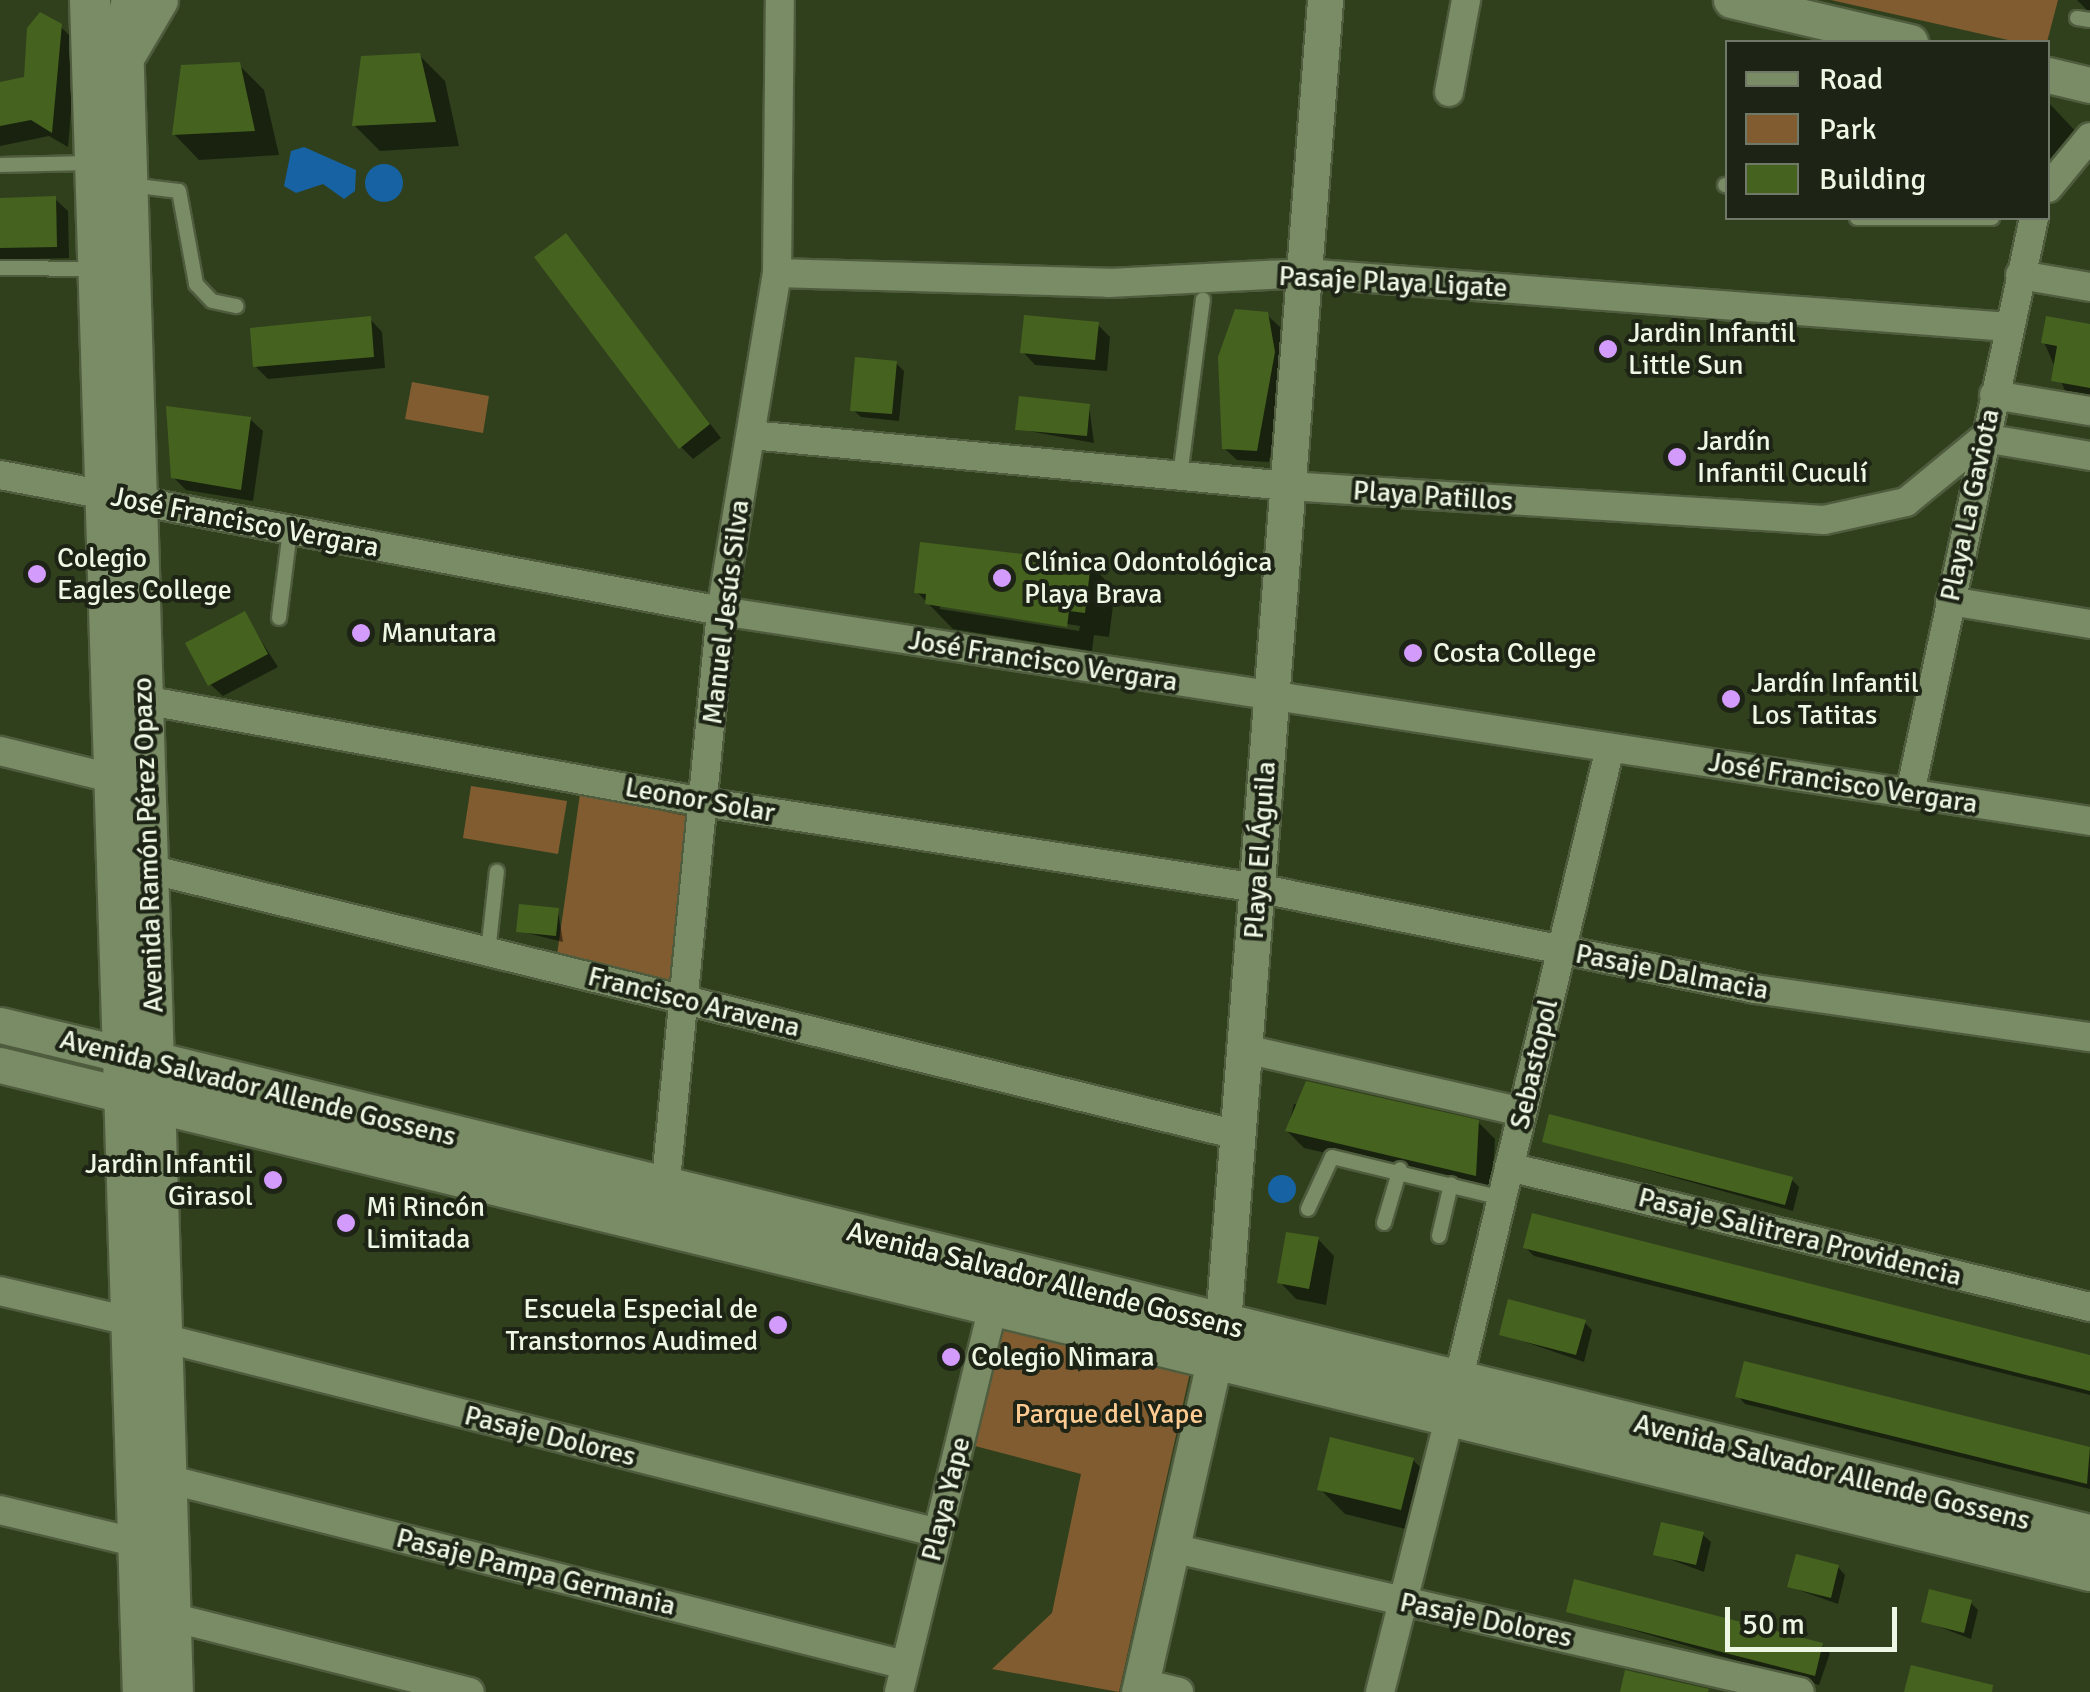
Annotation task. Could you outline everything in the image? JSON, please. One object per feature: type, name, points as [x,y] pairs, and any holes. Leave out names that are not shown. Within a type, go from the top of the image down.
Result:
[{"type":"main road","name":"Avenida Ramón Pérez Opazo","points":[[90,0],[112,174],[122,500],[116,779],[142,1099],[148,1330],[139,1543],[143,1692]]},
{"type":"main road","name":"Avenida Ramón Pérez Opazo","points":[[132,0],[99,269],[144,700],[150,869],[140,1059]]},
{"type":"main road","name":"Avenida Salvador Allende Gossens","points":[[140,1059],[664,1206],[993,1305],[1219,1341]]},
{"type":"main road","name":"Avenida Salvador Allende Gossens","points":[[142,1099],[664,1206],[1454,1398],[2090,1535]]},
{"type":"main road","name":"Avenida Ramón Pérez Opazo","points":[[148,1330],[167,1478],[173,1692]]},
{"type":"main road","name":"Avenida Salvador Allende Gossens","points":[[1454,1398],[2090,1571]]},
{"type":"street","points":[[124,65],[160,0]]},
{"type":"street","name":"Manuel Jesús Silva","points":[[664,1206],[722,611],[777,273],[780,0]]},
{"type":"street","name":"Playa El Águila","points":[[1140,1687],[1219,1341],[1326,0]]},
{"type":"street","points":[[1449,92],[1466,0]]},
{"type":"street","points":[[1731,0],[1901,40]]},
{"type":"street","points":[[2050,75],[2090,85]]},
{"type":"street","points":[[2050,186],[2090,137]]},
{"type":"street","name":"Playa La Gaviota","points":[[1910,794],[2034,220]]},
{"type":"street","name":"Pasaje Playa Ligate","points":[[777,273],[1109,283],[1304,273],[2008,327]]},
{"type":"street","points":[[2020,274],[2090,287]]},
{"type":"street","points":[[1994,394],[2090,411]]},
{"type":"street","name":"Playa Patillos","points":[[750,436],[1288,486],[1849,520],[1927,490],[1984,438]]},
{"type":"street","points":[[1984,438],[2090,456]]},
{"type":"street","name":"José Francisco Vergara","points":[[0,475],[722,611],[2090,821]]},
{"type":"street","points":[[1950,600],[2090,624]]},
{"type":"street","name":"Leonor Solar","points":[[144,700],[703,802],[1257,888]]},
{"type":"street","name":"Sebastopol","points":[[1380,1692],[1610,748]]},
{"type":"street","points":[[0,751],[116,779]]},
{"type":"street","name":"Francisco Aravena","points":[[150,869],[1238,1135]]},
{"type":"street","name":"Pasaje Dalmacia","points":[[1257,888],[1561,951],[2090,1037]]},
{"type":"street","name":"Avenida Salvador Allende Gossens","points":[[0,1025],[140,1059]]},
{"type":"street","points":[[1244,1049],[1522,1112]]},
{"type":"street","name":"Avenida Salvador Allende Gossens","points":[[0,1065],[142,1099]]},
{"type":"street","name":"Pasaje Salitrera Providencia","points":[[1510,1167],[2090,1307]]},
{"type":"street","name":"Pasaje Dolores","points":[[0,1291],[938,1533]]},
{"type":"street","name":"Playa Yape","points":[[902,1679],[993,1305]]},
{"type":"street","name":"Pasaje Pampa Germania","points":[[167,1478],[902,1679]]},
{"type":"street","points":[[0,1510],[139,1543]]},
{"type":"street","name":"Pasaje Dolores","points":[[1172,1548],[1800,1692]]},
{"type":"street","points":[[171,1617],[470,1692]]},
{"type":"street","points":[[1140,1687],[1179,1692]]},
{"type":"lane","points":[[0,165],[112,174],[179,191],[196,284],[212,301],[236,306]]},
{"type":"lane","points":[[0,268],[99,269]]},
{"type":"lane","points":[[1180,476],[1203,299]]},
{"type":"lane","points":[[278,618],[290,531]]},
{"type":"lane","points":[[488,952],[498,870]]},
{"type":"lane","points":[[1308,1209],[1332,1157],[1400,1169],[1501,1198]]},
{"type":"lane","points":[[1384,1224],[1400,1169]]},
{"type":"lane","points":[[1440,1236],[1451,1184]]},
{"type":"green space","points":[[1831,0],[2058,0],[2048,40],[2008,40]]},
{"type":"green space","points":[[412,382],[489,396],[483,433],[405,419]]},
{"type":"green space","points":[[471,786],[567,801],[558,854],[463,838]]},
{"type":"green space","points":[[580,794],[691,817],[674,987],[557,955]]},
{"type":"green space","name":"Parque del Yape","points":[[1000,1318],[1191,1368],[1119,1692],[992,1669],[1052,1613],[1081,1474],[975,1446]]},
{"type":"water","points":[[304,147],[356,170],[355,191],[344,199],[323,184],[296,193],[284,186],[291,151]]},
{"type":"water","points":[[384,164],[397,170],[403,183],[397,196],[384,202],[371,196],[365,183],[371,170]]},
{"type":"water","points":[[1282,1175],[1292,1179],[1296,1189],[1292,1199],[1282,1203],[1272,1199],[1268,1189],[1272,1179]]},
{"type":"building","points":[[40,12],[62,24],[52,133],[31,120],[0,126],[0,82],[24,77],[27,28]]},
{"type":"building","points":[[420,53],[436,122],[352,126],[361,56]]},
{"type":"building","points":[[240,62],[255,131],[172,135],[181,65]]},
{"type":"building","points":[[56,196],[57,247],[0,248],[0,198]]},
{"type":"building","points":[[566,233],[710,424],[679,449],[534,257]]},
{"type":"building","points":[[1235,309],[1268,312],[1275,352],[1257,451],[1222,449],[1218,357]]},
{"type":"building","points":[[1024,315],[1099,322],[1095,360],[1020,353]]},
{"type":"building","points":[[371,316],[374,357],[253,367],[250,328]]},
{"type":"building","points":[[2046,316],[2090,324],[2090,388],[2051,381],[2057,346],[2041,343]]},
{"type":"building","points":[[855,357],[897,361],[892,414],[850,411]]},
{"type":"building","points":[[1019,396],[1090,404],[1087,436],[1015,430]]},
{"type":"building","points":[[166,406],[251,417],[241,490],[171,478]]},
{"type":"building","name":"Clínica Odontológica Playa Brava","points":[[920,542],[1091,562],[1085,613],[1069,611],[1067,627],[925,604],[926,594],[914,593]]},
{"type":"building","points":[[245,611],[268,654],[208,686],[185,643]]},
{"type":"building","points":[[519,904],[559,908],[556,936],[516,932]]},
{"type":"building","points":[[1306,1081],[1479,1120],[1476,1176],[1285,1131]]},
{"type":"building","points":[[1549,1114],[1793,1177],[1785,1205],[1542,1142]]},
{"type":"building","points":[[1532,1213],[2090,1355],[2090,1391],[1523,1248]]},
{"type":"building","points":[[1286,1232],[1319,1237],[1309,1289],[1277,1283]]},
{"type":"building","points":[[1508,1299],[1586,1320],[1576,1355],[1499,1335]]},
{"type":"building","points":[[1744,1361],[2090,1447],[2087,1484],[1735,1397]]},
{"type":"building","points":[[1330,1437],[1414,1458],[1401,1510],[1317,1490]]},
{"type":"building","points":[[1661,1522],[1704,1532],[1696,1565],[1653,1555]]},
{"type":"building","points":[[1796,1554],[1839,1565],[1831,1598],[1787,1587]]},
{"type":"building","points":[[1574,1579],[1823,1643],[1815,1676],[1566,1612]]},
{"type":"building","points":[[1929,1589],[1972,1600],[1964,1633],[1921,1622]]},
{"type":"building","points":[[1911,1665],[1993,1685],[1992,1692],[1904,1692]]},
{"type":"building","points":[[1625,1670],[1709,1689],[1620,1692]]},
{"type":"place","name":"Jardin Infantil Little Sun","points":[[1608,349]]},
{"type":"place","name":"Jardín Infantil Cuculí","points":[[1677,457]]},
{"type":"place","name":"Colegio Eagles College","points":[[37,574]]},
{"type":"place","name":"Clínica Odontológica Playa Brava","points":[[1002,578]]},
{"type":"place","name":"Manutara","points":[[361,633]]},
{"type":"place","name":"Costa College","points":[[1413,653]]},
{"type":"place","name":"Jardín Infantil Los Tatitas","points":[[1731,699]]},
{"type":"place","name":"Jardin Infantil Girasol","points":[[273,1180]]},
{"type":"place","name":"Mi Rincón Limitada","points":[[346,1223]]},
{"type":"place","name":"Escuela Especial de Transtornos Audimed","points":[[778,1325]]},
{"type":"place","name":"Colegio Nimara","points":[[951,1357]]}]
